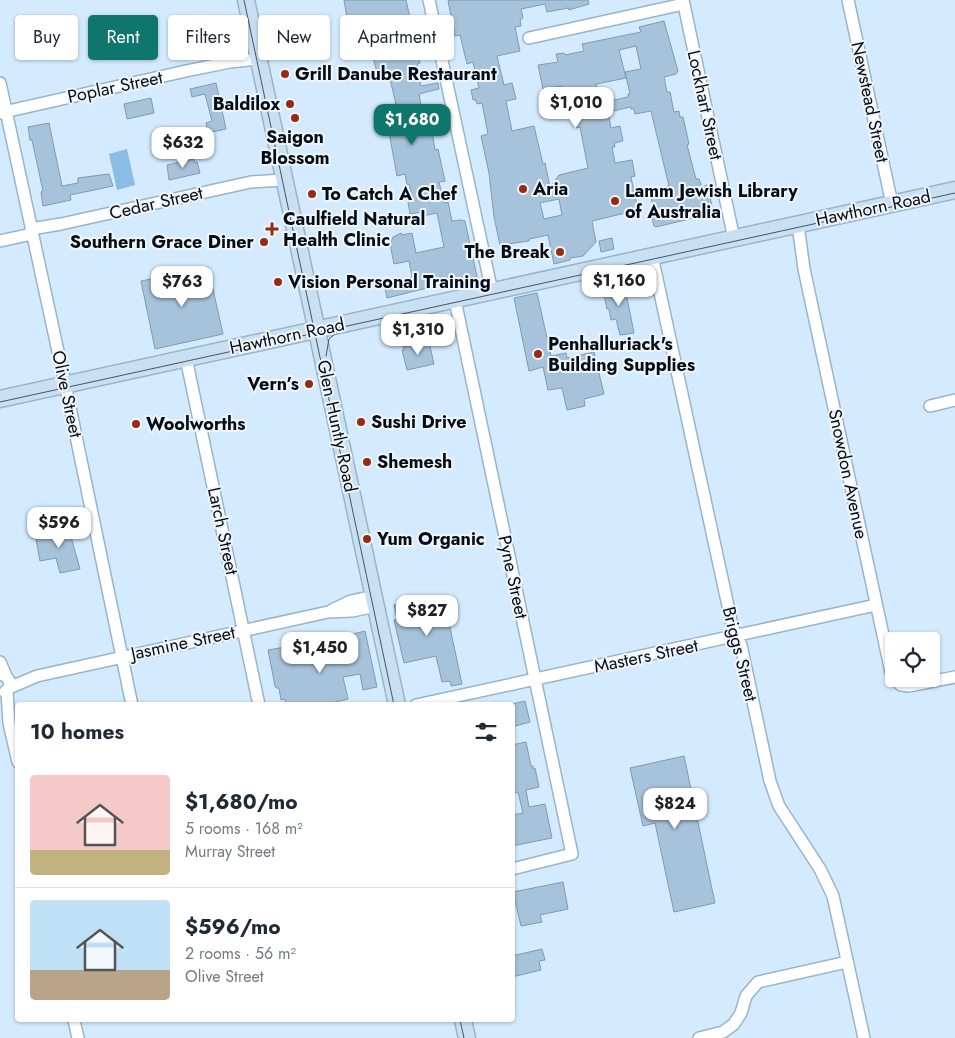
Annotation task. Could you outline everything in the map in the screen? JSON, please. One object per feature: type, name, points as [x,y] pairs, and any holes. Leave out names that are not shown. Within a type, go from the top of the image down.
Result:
[{"type":"main road","name":"Glen Huntly Road","points":[[246,0],[258,56]]},
{"type":"main road","name":"Glen Huntly Road","points":[[259,60],[396,702]]},
{"type":"main road","name":"Hawthorn Road","points":[[0,399],[955,190]]},
{"type":"main road","points":[[463,1022],[467,1038]]},
{"type":"street","points":[[429,0],[492,292]]},
{"type":"street","name":"Newstead Street","points":[[848,0],[892,204]]},
{"type":"street","points":[[529,38],[684,2]]},
{"type":"street","name":"Lockhart Street","points":[[684,2],[734,238]]},
{"type":"street","name":"Poplar Street","points":[[3,113],[258,56]]},
{"type":"street","name":"Olive Street","points":[[0,84],[3,113],[32,233],[131,702]]},
{"type":"street","name":"Cedar Street","points":[[0,241],[61,224],[283,175]]},
{"type":"street","name":"Snowdon Avenue","points":[[794,226],[796,251],[804,269],[885,645]]},
{"type":"street","name":"Briggs Street","points":[[652,256],[730,616],[742,645],[770,781],[779,806],[820,868],[833,896],[864,1038]]},
{"type":"street","name":"Pyne Street","points":[[455,300],[572,854],[515,867]]},
{"type":"street","name":"Larch Street","points":[[186,358],[258,702]]},
{"type":"street","points":[[930,406],[955,400]]},
{"type":"street","name":"Jasmine Street","points":[[5,683],[328,612],[351,601],[375,601]]},
{"type":"street","name":"Masters Street","points":[[430,702],[876,605]]},
{"type":"street","points":[[0,662],[15,749]]},
{"type":"street","name":"Snowdon Avenue","points":[[940,680],[955,677]]},
{"type":"street","points":[[0,701],[9,723]]},
{"type":"street","points":[[699,1038],[723,1032],[734,1024],[741,1013],[746,996],[758,982],[847,962]]},
{"type":"street","points":[[74,1022],[78,1038]]},
{"type":"shaded area","points":[[127,149],[135,185],[117,190],[109,154]]},
{"type":"building","points":[[344,0],[406,0],[409,15],[347,15]]},
{"type":"building","points":[[452,0],[588,0],[589,4],[569,10],[568,8],[547,12],[545,4],[521,9],[523,18],[520,20],[521,26],[515,27],[520,51],[497,56],[504,85],[512,83],[516,99],[506,101],[512,131],[534,126],[550,187],[559,175],[588,168],[580,127],[576,128],[569,97],[565,98],[562,86],[543,89],[538,65],[558,62],[556,54],[564,53],[565,55],[584,51],[582,44],[641,32],[639,27],[664,21],[678,71],[676,74],[664,77],[667,92],[670,92],[674,112],[679,111],[680,117],[683,117],[689,144],[687,145],[696,179],[699,179],[702,187],[707,185],[712,206],[707,207],[708,212],[694,218],[654,226],[652,218],[656,217],[649,190],[669,186],[651,111],[635,114],[634,109],[631,109],[631,107],[608,112],[611,128],[620,126],[623,141],[614,143],[615,147],[612,147],[615,163],[632,160],[635,176],[631,177],[638,210],[592,221],[596,242],[583,256],[570,258],[570,260],[554,264],[548,235],[529,239],[529,241],[500,245],[494,217],[489,173],[481,136],[488,134],[482,103],[477,104],[476,100],[473,100],[471,90],[479,88],[473,62],[467,64],[460,35],[455,36],[454,15],[451,15],[448,1]],"holes":[[[636,46],[641,69],[625,72],[630,94],[628,94],[628,97],[600,103],[596,84],[626,78],[619,50]],[[559,199],[562,215],[544,219],[540,203]]]},
{"type":"building","points":[[374,60],[419,60],[420,63],[417,64],[419,70],[417,71],[421,86],[438,83],[439,89],[419,94],[425,127],[427,127],[428,133],[432,132],[435,150],[438,149],[445,181],[439,182],[444,203],[448,202],[452,221],[465,221],[478,281],[455,287],[455,284],[451,282],[387,298],[384,283],[412,277],[409,261],[394,264],[390,244],[393,237],[401,233],[402,235],[412,233],[416,253],[444,247],[437,213],[423,216],[422,212],[410,214],[408,202],[413,201],[409,184],[407,185],[405,174],[397,176],[388,127],[385,128],[382,114],[395,111],[394,104],[396,104],[388,71],[377,73]]},
{"type":"building","points":[[216,83],[226,129],[208,133],[206,123],[212,121],[205,94],[192,97],[190,89]]},
{"type":"building","points":[[151,98],[154,113],[127,119],[124,104]]},
{"type":"building","points":[[49,123],[62,186],[78,183],[78,178],[109,174],[113,186],[70,195],[71,200],[43,206],[41,192],[43,191],[28,127]]},
{"type":"building","points":[[185,131],[188,144],[166,150],[163,136]]},
{"type":"building","points":[[194,159],[195,163],[197,162],[200,173],[169,180],[167,165]]},
{"type":"building","points":[[612,238],[614,249],[601,252],[599,241]]},
{"type":"building","points":[[208,267],[223,334],[155,349],[141,281]]},
{"type":"building","points":[[618,281],[619,286],[625,288],[634,333],[620,335],[616,319],[611,320],[609,309],[607,309],[603,290],[606,289],[605,284]]},
{"type":"building","name":"Penhalluriack's Building Supplies","points":[[537,293],[551,356],[566,353],[567,358],[594,352],[604,394],[584,399],[585,406],[567,410],[562,388],[548,390],[543,367],[529,371],[514,298]]},
{"type":"building","points":[[432,322],[444,328],[440,337],[429,332]]},
{"type":"building","points":[[429,342],[434,364],[407,370],[403,347]]},
{"type":"building","points":[[68,526],[80,569],[60,573],[56,558],[40,561],[36,539],[47,536],[46,531]]},
{"type":"building","points":[[431,597],[434,611],[446,609],[462,684],[451,686],[450,681],[442,682],[436,656],[404,663],[394,620],[397,619],[394,605]]},
{"type":"building","points":[[365,631],[377,687],[363,690],[360,674],[343,677],[348,699],[336,702],[286,702],[285,699],[281,700],[279,688],[275,686],[268,650],[308,645],[311,661],[357,651],[353,634]]},
{"type":"building","points":[[525,701],[530,722],[515,726],[515,703]]},
{"type":"building","points":[[526,742],[531,766],[533,766],[533,769],[535,768],[539,787],[526,790],[529,807],[545,804],[552,838],[515,845],[515,814],[523,813],[518,792],[515,792],[515,744]]},
{"type":"building","points":[[684,756],[715,903],[674,912],[655,823],[643,826],[630,768]]},
{"type":"building","points":[[563,882],[568,909],[540,915],[542,922],[521,926],[515,900],[515,892]]},
{"type":"building","points":[[542,949],[545,960],[539,961],[541,970],[515,976],[515,955]]},
{"type":"tram line","points":[[244,0],[393,702]]},
{"type":"tram line","points":[[0,402],[955,193]]},
{"type":"tram line","points":[[326,356],[329,339],[342,328]]},
{"type":"tram line","points":[[460,1022],[464,1038]]},
{"type":"place","name":"Grill Danube Restaurant","points":[[285,74]]},
{"type":"place","name":"Baldilox","points":[[290,104]]},
{"type":"place","name":"Saigon Blossom","points":[[295,118]]},
{"type":"place","name":"Aria","points":[[523,189]]},
{"type":"place","name":"To Catch A Chef","points":[[312,194]]},
{"type":"place","name":"Lamm Jewish Library of Australia","points":[[615,201]]},
{"type":"place","name":"Caulfield Natural Health Clinic","points":[[272,229]]},
{"type":"place","name":"Southern Grace Diner","points":[[264,242]]},
{"type":"place","name":"The Break","points":[[560,252]]},
{"type":"place","name":"Vision Personal Training","points":[[278,282]]},
{"type":"place","name":"Penhalluriack's Building Supplies","points":[[538,354]]},
{"type":"place","name":"Vern’s","points":[[309,384]]},
{"type":"place","name":"Sushi Drive","points":[[361,422]]},
{"type":"place","name":"Woolworths","points":[[136,424]]},
{"type":"place","name":"Shemesh","points":[[367,462]]},
{"type":"place","name":"Yum Organic","points":[[367,539]]}]
